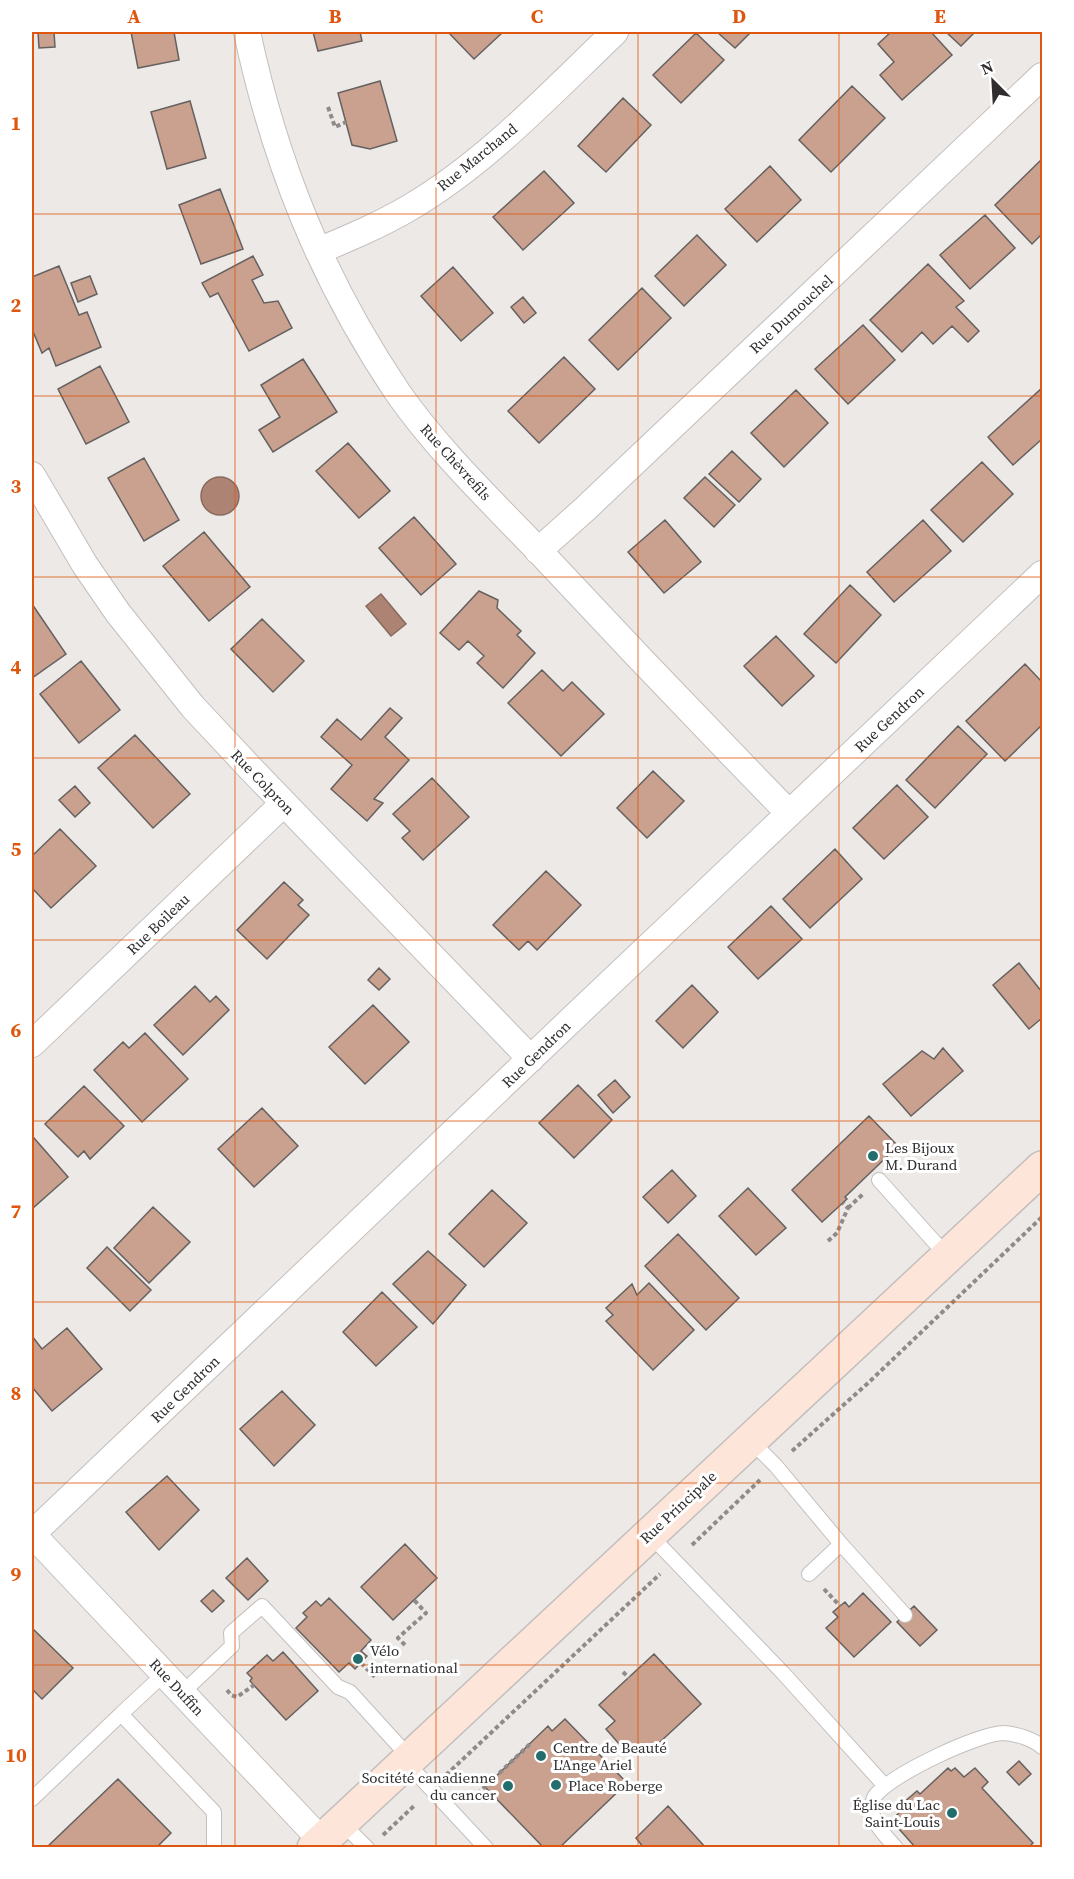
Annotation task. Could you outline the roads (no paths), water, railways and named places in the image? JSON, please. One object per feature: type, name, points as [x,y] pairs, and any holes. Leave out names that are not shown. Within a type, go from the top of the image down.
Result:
[{"type":"street","name":"Rue Chèvrefils","points":[[247,32],[257,80],[275,142],[299,210],[357,327],[398,393],[423,427],[476,486],[789,813]]},
{"type":"street","name":"Rue Marchand","points":[[318,251],[357,235],[409,208],[460,173],[524,119],[615,32]]},
{"type":"street","name":"Rue Dumouchel","points":[[538,550],[585,509],[1042,76]]},
{"type":"street","name":"Rue Colpron","points":[[32,475],[85,565],[124,621],[194,707],[531,1059]]},
{"type":"street","name":"Rue Gendron","points":[[32,1534],[1042,574]]},
{"type":"street","name":"Rue Boileau","points":[[32,1044],[284,803]]},
{"type":"street","name":"Rue Principale","points":[[325,1836],[1042,1168]]},
{"type":"street","name":"Rue Duffin","points":[[32,1534],[182,1693],[325,1836]]},
{"type":"lane","points":[[879,1180],[947,1256]]},
{"type":"lane","points":[[750,1440],[776,1466],[841,1544],[905,1615]]},
{"type":"lane","points":[[650,1534],[783,1673],[885,1786]]},
{"type":"lane","points":[[809,1574],[841,1544]]},
{"type":"lane","points":[[182,1693],[232,1646],[231,1633],[262,1605],[338,1687],[350,1692],[486,1848]]},
{"type":"lane","points":[[32,1799],[164,1674]]},
{"type":"lane","points":[[121,1714],[214,1812],[214,1848]]},
{"type":"lane","points":[[896,1848],[877,1825],[872,1811],[874,1797],[908,1770],[971,1742],[1002,1733],[1020,1736],[1042,1747]]},
{"type":"lane","points":[[325,1836],[367,1848]]},
{"type":"place","name":"Les Bijoux M. Durand","points":[[873,1156]]},
{"type":"place","name":"Vélo international","points":[[358,1659]]},
{"type":"place","name":"Centre de Beauté L'Ange Ariel","points":[[541,1756]]},
{"type":"place","name":"Place Roberge","points":[[556,1785]]},
{"type":"place","name":"Socitété canadienne du cancer","points":[[508,1786]]},
{"type":"place","name":"Église du Lac Saint-Louis","points":[[952,1813]]}]
